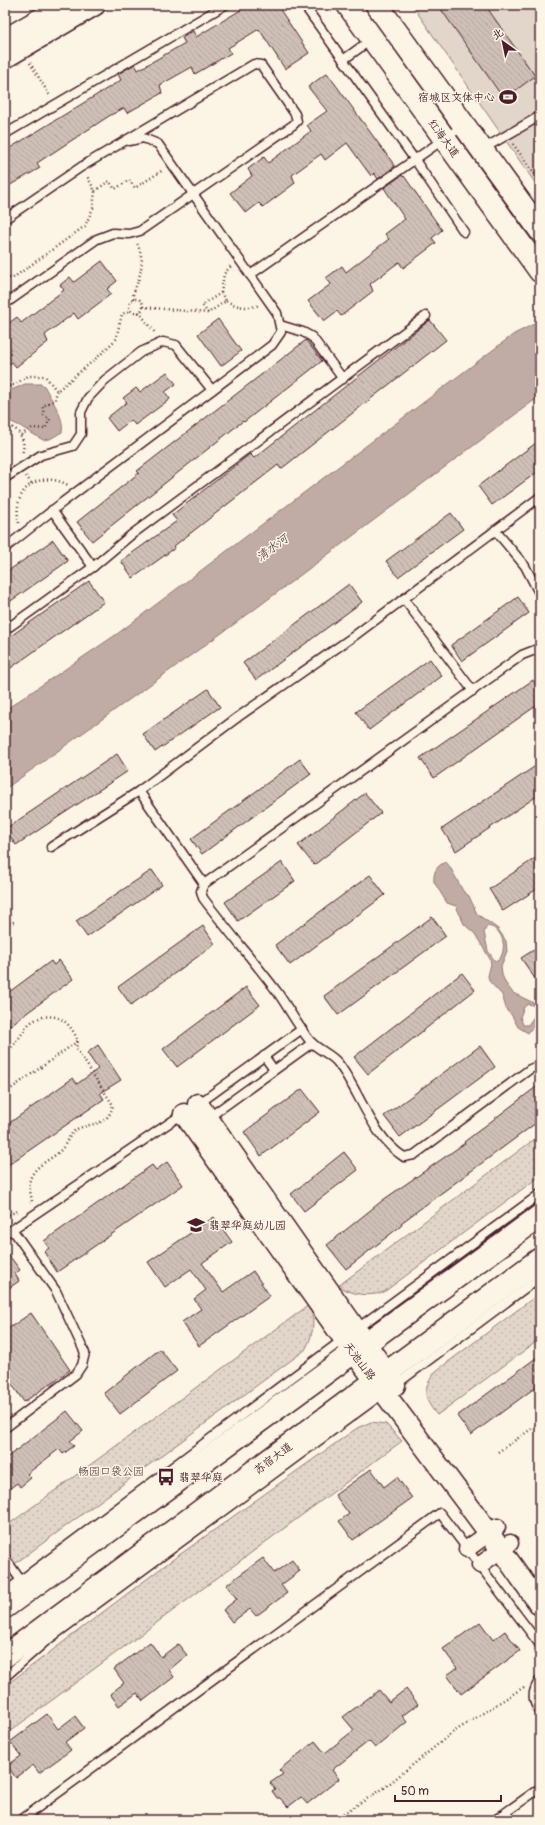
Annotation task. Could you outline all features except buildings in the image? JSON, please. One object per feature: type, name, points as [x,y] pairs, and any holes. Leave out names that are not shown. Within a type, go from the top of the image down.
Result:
[{"type":"main road","name":"红海大道","points":[[348,5],[540,271]]},
{"type":"main road","points":[[378,5],[540,230]]},
{"type":"main road","points":[[5,1606],[24,1585],[355,1341],[540,1216]]},
{"type":"main road","name":"苏宿大道","points":[[5,1656],[385,1383],[540,1259]]},
{"type":"street","points":[[5,39],[64,5]]},
{"type":"street","points":[[5,58],[96,5]]},
{"type":"street","name":"天池山路","points":[[196,1112],[385,1383],[505,1546],[540,1584]]},
{"type":"street","points":[[467,1549],[493,1530]]},
{"type":"street","points":[[480,1565],[505,1546]]},
{"type":"street","name":"天池山路","points":[[505,1546],[540,1605]]},
{"type":"lane","points":[[5,134],[225,5]]},
{"type":"lane","points":[[304,5],[415,160],[464,232]]},
{"type":"lane","points":[[343,60],[372,39]]},
{"type":"lane","points":[[5,219],[81,166],[254,64],[261,65],[295,114],[297,121],[194,195],[140,231],[133,233],[113,233],[97,239],[5,304]]},
{"type":"lane","points":[[482,150],[540,116]]},
{"type":"lane","points":[[250,275],[464,125]]},
{"type":"lane","points":[[5,548],[75,492],[272,345],[281,332],[277,313],[158,144],[143,138],[123,142]]},
{"type":"lane","points":[[5,630],[93,567],[131,536],[426,316]]},
{"type":"lane","points":[[280,325],[303,332],[312,338],[343,378]]},
{"type":"lane","points":[[5,478],[41,456],[73,446],[81,434],[81,412],[88,398],[105,380],[141,352],[163,342],[176,345],[212,390]]},
{"type":"lane","points":[[51,847],[138,790],[238,717],[354,636],[540,497]]},
{"type":"lane","points":[[52,510],[93,567]]},
{"type":"lane","points":[[495,530],[525,566],[540,595]]},
{"type":"lane","points":[[404,599],[473,691]]},
{"type":"lane","points":[[540,648],[522,655],[204,884],[201,891],[203,898],[277,993],[312,1043],[337,1062],[350,1082],[369,1118],[390,1144],[404,1157],[414,1154],[530,1069],[540,1065]]},
{"type":"lane","points":[[138,790],[204,884]]},
{"type":"lane","points":[[196,1112],[264,1056],[302,1029]]},
{"type":"lane","points":[[7,1230],[196,1112],[274,1070],[312,1043]]},
{"type":"lane","points":[[264,1056],[274,1070]]},
{"type":"lane","points":[[355,1341],[540,1194]]},
{"type":"lane","points":[[5,1428],[76,1374],[82,1365],[85,1353],[56,1291],[15,1233],[7,1230]]},
{"type":"lane","points":[[5,1677],[45,1642],[385,1383],[540,1277]]},
{"type":"lane","points":[[21,1820],[440,1513],[540,1645]]},
{"type":"lane","points":[[5,1558],[24,1585],[5,1592]]},
{"type":"lane","points":[[540,1680],[532,1695],[534,1704],[540,1712]]},
{"type":"lane","points":[[495,1820],[540,1788]]},
{"type":"path","points":[[27,57],[56,104]]},
{"type":"path","points":[[507,135],[540,181]]},
{"type":"path","points":[[95,191],[109,181],[115,189],[129,180],[135,188],[172,164]]},
{"type":"path","points":[[5,278],[13,278],[85,226],[93,208],[95,191],[81,166]]},
{"type":"path","points":[[130,311],[129,304],[133,299],[141,272],[142,256],[133,233]]},
{"type":"path","points":[[239,258],[224,274],[221,293],[226,301],[236,306],[250,308],[269,301]]},
{"type":"path","points":[[208,314],[202,306],[221,293]]},
{"type":"path","points":[[133,299],[141,300],[143,307]]},
{"type":"path","points":[[143,307],[208,314],[226,301]]},
{"type":"path","points":[[21,435],[32,428],[45,429],[50,419],[44,416],[43,406],[55,400],[57,391],[100,355],[116,339],[122,314],[130,311],[134,313],[139,312],[143,307]]},
{"type":"path","points":[[139,312],[163,342]]},
{"type":"path","points":[[5,386],[14,385],[28,376],[44,376],[57,391]]},
{"type":"path","points":[[5,424],[16,429],[21,435],[23,442],[21,457]]},
{"type":"path","points":[[25,532],[19,523],[17,513],[18,503],[22,493],[29,485],[38,480],[59,480],[68,485],[75,492]]},
{"type":"path","points":[[5,924],[14,922]]},
{"type":"path","points":[[5,1052],[18,1041],[28,1025],[43,1017],[55,1017],[65,1021],[78,1041],[76,1048],[113,1105],[111,1114],[100,1122],[77,1129],[68,1139],[63,1148],[32,1174],[29,1185],[32,1202],[27,1206]]},
{"type":"path","points":[[540,1025],[535,1034],[537,1048],[540,1054]]},
{"type":"path","points":[[5,1094],[78,1041]]},
{"type":"path","points":[[5,1216],[22,1210]]},
{"type":"path","points":[[498,1452],[540,1423]]},
{"type":"path","points":[[333,1820],[384,1788],[452,1733],[527,1685]]},
{"type":"green space","name":"宿城区文体中心","points":[[412,5],[540,5],[540,190]]},
{"type":"green space","points":[[540,1135],[540,1176],[384,1292],[366,1295],[355,1293],[338,1286]]},
{"type":"green space","points":[[540,1293],[540,1339],[437,1415],[429,1403],[426,1393],[428,1383],[436,1371]]},
{"type":"green space","name":"畅园口袋公园","points":[[309,1305],[313,1328],[305,1350],[5,1571],[5,1527]]},
{"type":"green space","points":[[371,1422],[386,1424],[402,1441],[5,1735],[5,1686],[168,1563],[357,1428]]},
{"type":"water","name":"清水河","points":[[540,321],[540,396],[251,612],[5,789],[5,710],[117,634],[514,334]]},
{"type":"water","points":[[25,384],[42,384],[45,387],[60,415],[62,432],[50,439],[43,440],[5,419],[5,393]]},
{"type":"water","points":[[446,862],[463,891],[469,896],[477,914],[498,929],[506,941],[507,951],[501,966],[502,975],[506,984],[513,993],[540,1006],[540,1017],[528,1033],[518,1027],[511,1014],[507,1011],[502,995],[489,981],[488,976],[491,964],[490,959],[475,934],[464,924],[456,906],[447,903],[434,882],[436,869]],"holes":[[[487,926],[497,931],[503,940],[503,951],[498,961],[495,961],[488,951],[484,932]],[[528,1004],[536,1006],[538,1011],[528,1025],[523,1025],[520,1017],[524,1007]]]},
{"type":"place","name":"宿城区文体中心","points":[[508,97]]},
{"type":"place","name":"翡翠华庭幼儿园","points":[[196,1225]]},
{"type":"place","name":"翡翠华庭","points":[[166,1477]]}]
